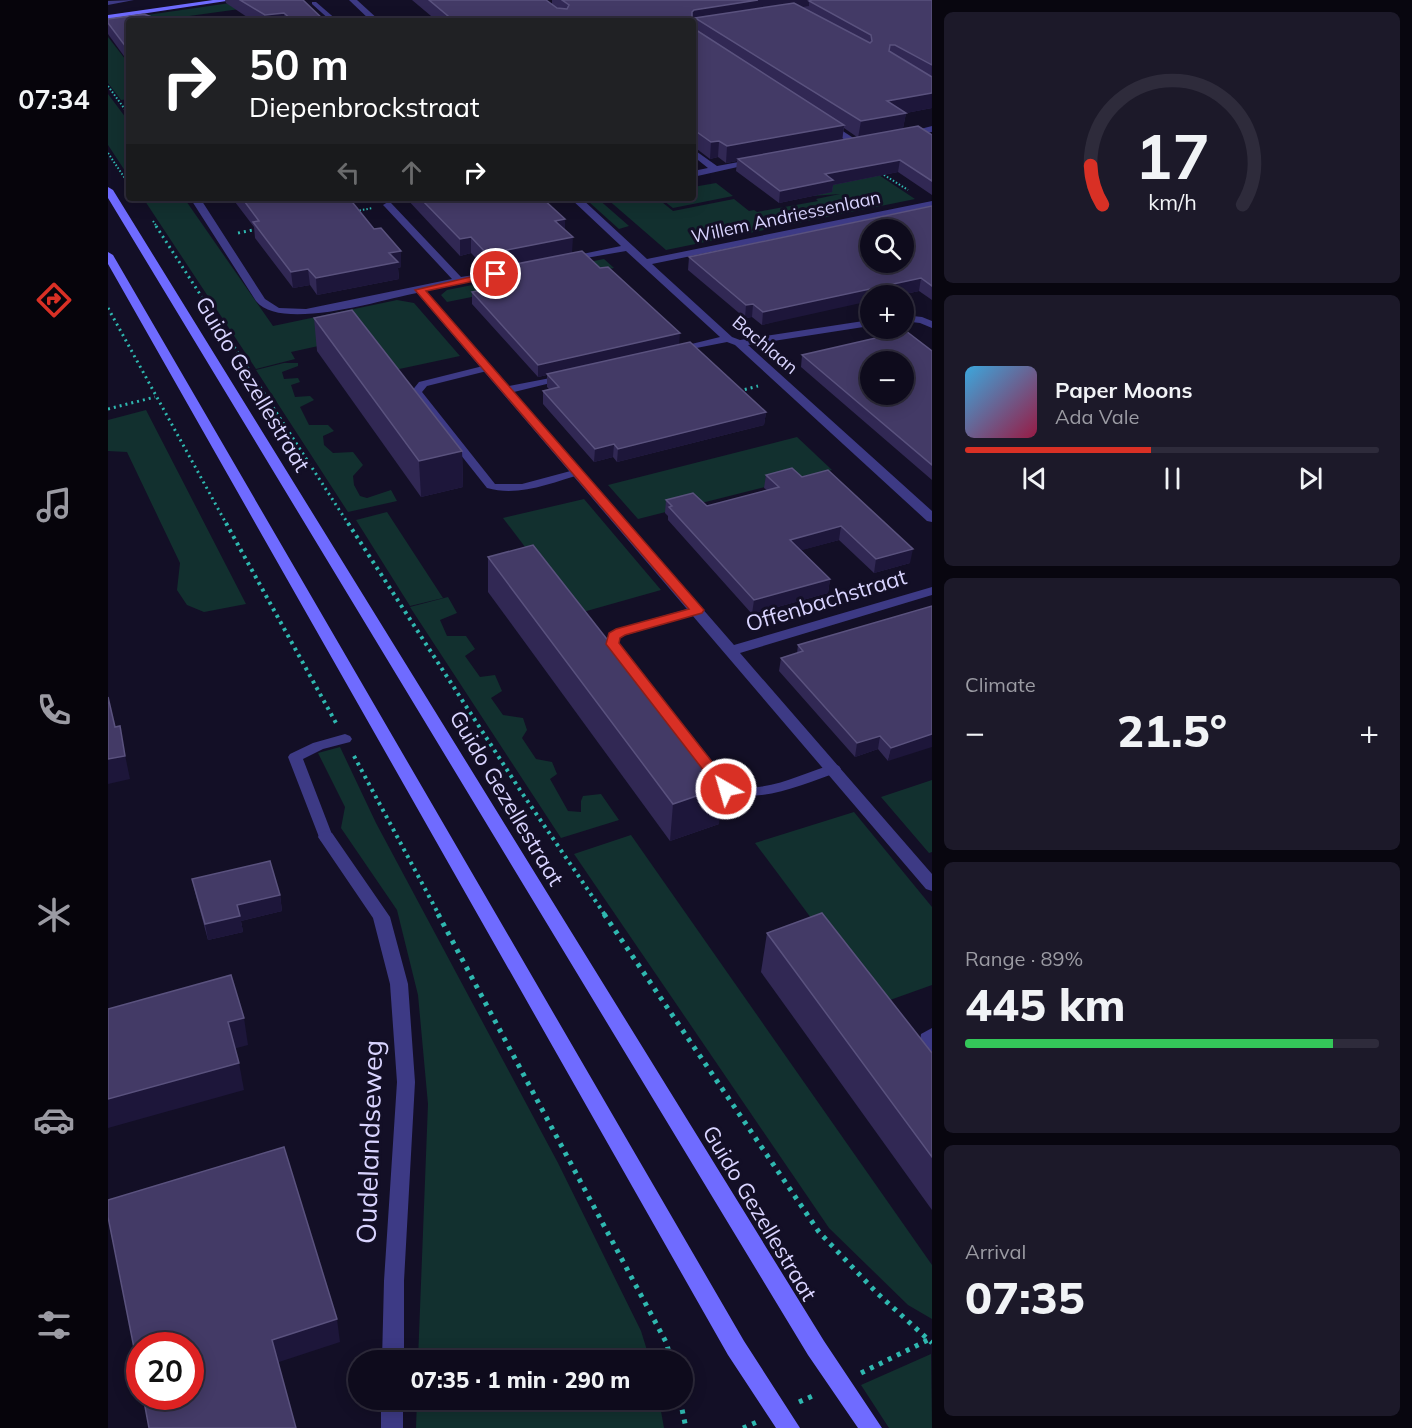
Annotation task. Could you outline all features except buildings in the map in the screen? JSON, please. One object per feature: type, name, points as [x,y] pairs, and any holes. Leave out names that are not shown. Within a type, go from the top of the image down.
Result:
[{"type":"main road","points":[[108,17],[229,0]]},
{"type":"main road","name":"Guido Gezellestraat","points":[[108,189],[810,1338],[870,1428]]},
{"type":"main road","points":[[108,255],[736,1348],[789,1428]]},
{"type":"street","points":[[353,0],[373,18]]},
{"type":"street","points":[[821,121],[856,143]]},
{"type":"street","points":[[900,135],[932,129]]},
{"type":"street","points":[[841,146],[867,141]]},
{"type":"street","points":[[696,154],[716,170]]},
{"type":"street","points":[[696,173],[761,161]]},
{"type":"street","points":[[197,201],[261,301],[268,308],[284,313],[306,312],[524,268]]},
{"type":"street","name":"Bachlaan","points":[[578,201],[932,518]]},
{"type":"street","name":"Willem Andriessenlaan","points":[[646,262],[931,204]]},
{"type":"street","points":[[388,205],[459,281]]},
{"type":"street","points":[[555,262],[629,248]]},
{"type":"street","points":[[420,290],[733,650],[932,885]]},
{"type":"street","points":[[914,319],[932,325]]},
{"type":"street","points":[[663,354],[734,341],[860,324]]},
{"type":"street","points":[[506,390],[575,374]]},
{"type":"street","name":"Offenbachstraat","points":[[733,650],[932,591]]},
{"type":"street","name":"Oudelandseweg","points":[[326,837],[381,917],[399,984],[406,1082],[394,1281],[393,1350]]},
{"type":"street","points":[[392,1410],[392,1428]]},
{"type":"lane","points":[[108,3],[131,0]]},
{"type":"lane","points":[[314,3],[332,18]]},
{"type":"lane","points":[[487,368],[423,384],[416,392],[491,486],[501,490],[514,488],[578,472]]},
{"type":"lane","points":[[698,610],[621,632],[614,636],[613,644],[726,789],[735,794],[753,794],[834,769]]},
{"type":"lane","points":[[326,837],[295,757],[318,746],[345,739]]},
{"type":"lane","points":[[932,1035],[927,1039],[927,1050],[932,1057]]},
{"type":"path","points":[[108,86],[126,111]]},
{"type":"path","points":[[108,153],[126,180]]},
{"type":"path","points":[[880,172],[931,204]]},
{"type":"path","points":[[349,212],[388,205]]},
{"type":"path","points":[[151,218],[520,790],[819,1232],[876,1293],[932,1343]]},
{"type":"path","points":[[220,236],[261,229]]},
{"type":"path","points":[[108,308],[345,739],[667,1344],[668,1350]]},
{"type":"path","points":[[736,392],[781,381]]},
{"type":"path","points":[[108,409],[155,397]]},
{"type":"path","points":[[682,1410],[687,1428]]},
{"type":"green space","points":[[251,0],[269,5],[175,18],[134,18]]},
{"type":"green space","points":[[108,37],[126,60],[126,99],[121,100],[108,83]]},
{"type":"green space","points":[[108,94],[126,118],[126,172],[108,145]]},
{"type":"green space","points":[[858,161],[915,199],[666,250],[609,201],[661,201],[673,211],[734,199],[749,211],[757,212],[818,201],[816,199],[840,194],[812,196],[831,192],[819,183]]},
{"type":"green space","points":[[716,183],[733,196],[673,208],[664,201],[696,201],[696,186]]},
{"type":"green space","points":[[145,201],[186,201],[273,326],[397,300],[414,303],[460,356],[390,371],[364,336],[291,352],[295,359],[256,369]]},
{"type":"green space","points":[[600,201],[629,226],[619,229],[589,202]]},
{"type":"green space","points":[[604,259],[614,268],[447,302],[441,295],[447,290]]},
{"type":"green space","points":[[284,363],[298,363],[298,366],[282,372],[284,379],[298,378],[300,382],[291,385],[295,397],[310,396],[314,400],[300,407],[309,425],[328,425],[334,431],[323,436],[324,445],[333,453],[353,452],[363,465],[353,476],[354,485],[360,496],[367,498],[391,490],[397,501],[348,512],[256,370]]},
{"type":"green space","points":[[146,410],[246,604],[204,612],[187,605],[177,590],[180,563],[127,452],[108,451],[108,420]]},
{"type":"green space","points":[[797,437],[832,470],[638,519],[608,485]]},
{"type":"green space","points":[[584,499],[661,590],[576,614],[503,518]]},
{"type":"green space","points":[[387,512],[443,598],[410,606],[356,520]]},
{"type":"green space","points":[[448,597],[457,613],[440,620],[447,636],[466,636],[475,649],[465,656],[480,677],[495,675],[502,691],[491,698],[503,715],[523,718],[527,730],[522,738],[536,759],[552,762],[557,774],[550,779],[568,811],[581,812],[583,796],[601,794],[619,820],[561,838],[410,607]]},
{"type":"green space","points":[[340,747],[376,823],[558,1163],[641,1331],[647,1350],[418,1350],[428,1104],[418,995],[397,910],[341,828],[345,807],[318,753]]},
{"type":"green space","points":[[932,780],[932,852],[929,853],[881,797]]},
{"type":"green space","points":[[854,812],[932,907],[932,985],[876,1005],[755,843]]},
{"type":"green space","points":[[631,835],[932,1265],[932,1319],[908,1305],[829,1228],[574,854]]},
{"type":"green space","points":[[931,1354],[932,1428],[889,1428],[861,1385]]},
{"type":"green space","points":[[417,1410],[661,1410],[664,1428],[416,1428]]},
{"type":"route","points":[[496,274],[420,290],[698,610],[621,632],[614,636],[613,644],[726,789]]}]
